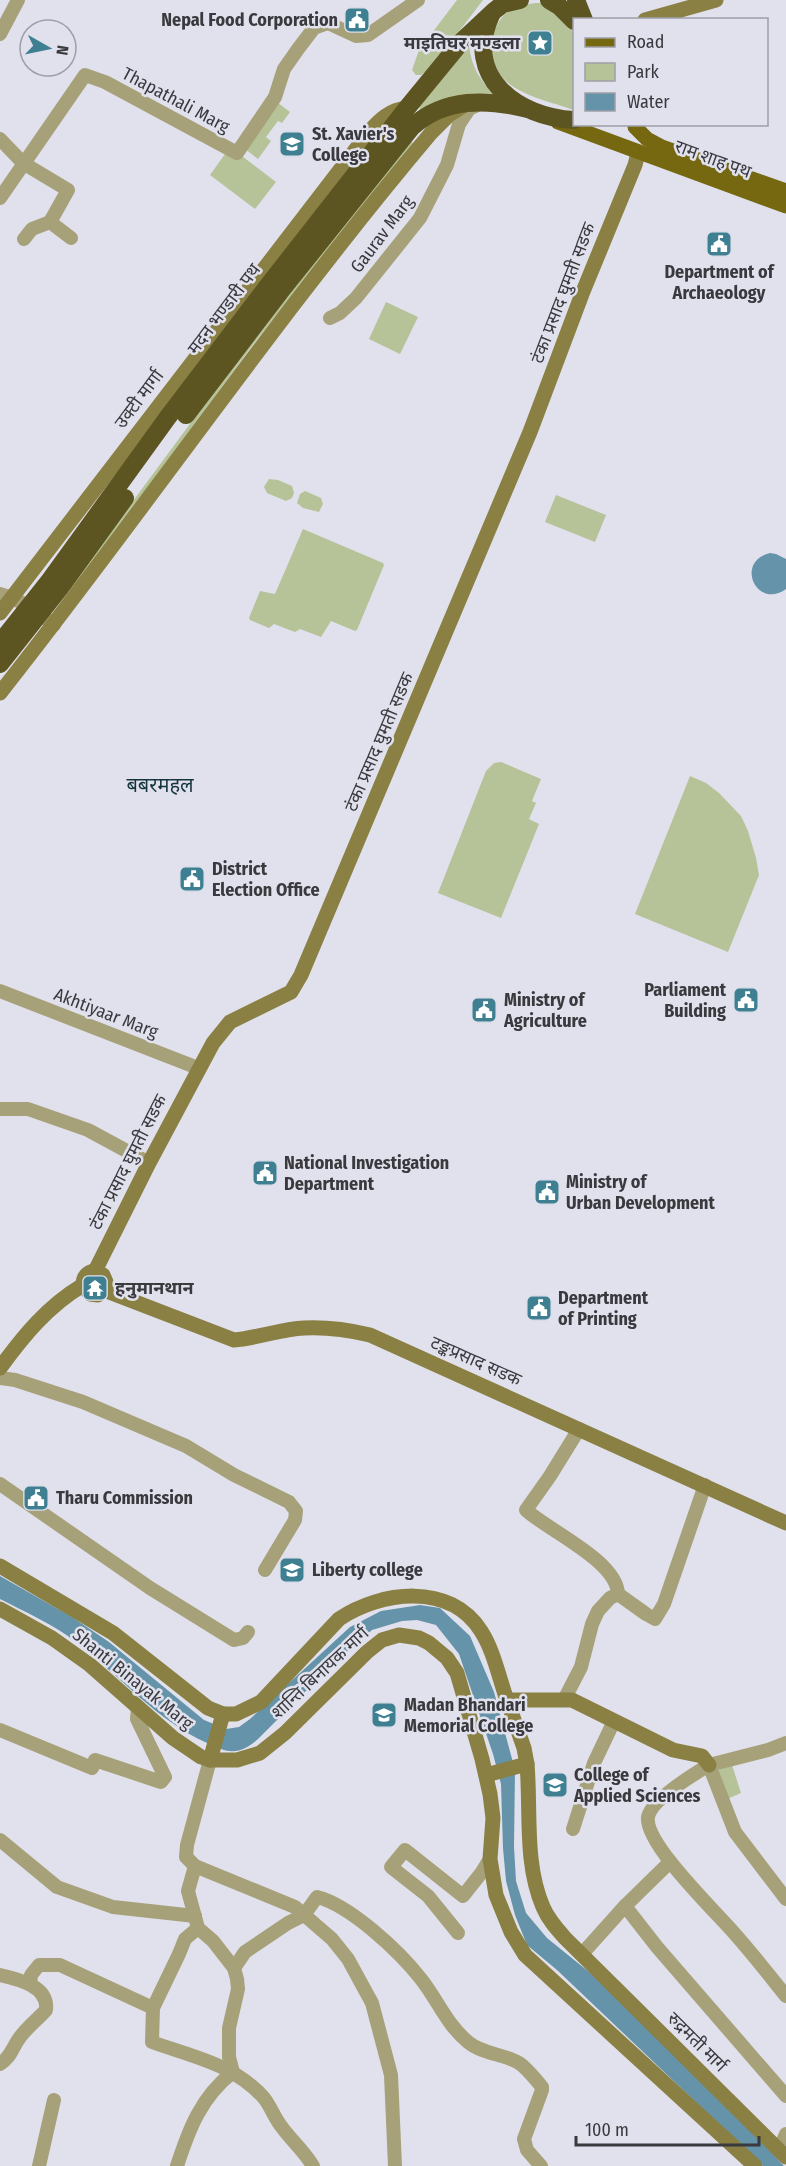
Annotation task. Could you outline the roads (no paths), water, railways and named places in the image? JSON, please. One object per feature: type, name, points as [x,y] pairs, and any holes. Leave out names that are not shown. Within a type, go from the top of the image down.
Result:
[{"type":"highway","points":[[549,0],[573,20]]},
{"type":"highway","points":[[576,0],[583,18]]},
{"type":"highway","points":[[506,4],[487,24],[483,40],[484,60],[487,70],[501,91],[533,111]]},
{"type":"highway","name":"मदन भण्डारी पथ","points":[[0,643],[41,615],[267,287],[462,41],[506,4]]},
{"type":"highway","name":"मदन भण्डारी पथ","points":[[0,664],[41,615],[178,425],[412,127],[440,108],[479,102],[505,104],[573,120]]},
{"type":"main road","points":[[533,111],[631,150]]},
{"type":"main road","name":"राम शाह पथ","points":[[634,126],[631,150],[786,206]]},
{"type":"main road","name":"राम शाह पथ","points":[[634,126],[647,139],[662,147],[786,191]]},
{"type":"street","points":[[0,34],[18,0]]},
{"type":"street","name":"Thapathali Marg","points":[[23,163],[85,75],[105,82],[237,153],[275,97],[284,69],[314,28],[328,23],[356,36],[368,35],[418,0]]},
{"type":"street","points":[[652,18],[716,0]]},
{"type":"street","points":[[0,693],[41,615],[208,417],[409,160],[456,109],[479,102]]},
{"type":"street","name":"Gaurav Marg","points":[[330,318],[340,313],[356,298],[420,218],[447,165],[459,124],[469,109],[479,102]]},
{"type":"street","name":"उक्टी मार्गा","points":[[0,613],[6,596],[369,132],[396,109],[402,115]]},
{"type":"street","points":[[0,139],[23,163],[68,190],[50,222],[32,229],[24,239]]},
{"type":"street","name":"टंका प्रसाद घुमती सडक","points":[[95,1271],[198,1068],[225,1027],[242,1015],[283,998],[291,992],[301,975],[531,432],[582,294],[635,165],[631,150]]},
{"type":"street","points":[[0,198],[23,163]]},
{"type":"street","points":[[50,222],[71,238]]},
{"type":"street","points":[[6,596],[41,615]]},
{"type":"street","name":"Akhtiyaar Marg","points":[[0,991],[198,1068]]},
{"type":"street","points":[[0,1105],[0,1107],[18,1109]]},
{"type":"street","points":[[0,1109],[28,1109],[88,1130],[149,1162]]},
{"type":"street","points":[[95,1271],[105,1278],[104,1290],[98,1295],[90,1294],[83,1285],[84,1277],[95,1271]]},
{"type":"street","points":[[0,1368],[24,1335],[62,1298],[83,1285]]},
{"type":"street","name":"टङ्कप्रसाद सडक","points":[[104,1290],[234,1340],[304,1328],[370,1335],[786,1523]]},
{"type":"street","points":[[0,1378],[15,1380],[121,1417],[186,1446],[289,1502],[296,1511],[296,1520],[265,1570]]},
{"type":"street","points":[[579,1429],[526,1510],[587,1552],[613,1577],[618,1594],[655,1619],[664,1604],[705,1485]]},
{"type":"street","points":[[0,1484],[150,1588],[234,1640],[243,1638],[248,1632]]},
{"type":"street","points":[[0,1566],[113,1633],[222,1719],[187,1845],[186,1857],[195,1866],[294,1907],[332,1939],[348,1959],[372,2003],[391,2075],[395,2166]]},
{"type":"street","points":[[565,1698],[568,1697],[581,1667],[592,1624],[598,1611],[610,1598],[618,1594]]},
{"type":"street","name":"रुद्रमती मार्ग","points":[[222,1719],[261,1702],[339,1619],[352,1610],[410,1596],[436,1598],[461,1609],[472,1619],[489,1647],[524,1748],[527,1764],[530,1847],[537,1889],[543,1908],[553,1924],[582,1954],[782,2154]]},
{"type":"street","name":"Shanti Binayak Marg","points":[[0,1610],[61,1645],[90,1665],[173,1738],[201,1757],[211,1755]]},
{"type":"street","name":"शान्ति बिनायक मार्ग","points":[[211,1755],[237,1760],[260,1753],[285,1733],[382,1640],[399,1635],[419,1638],[429,1643],[447,1658],[457,1673],[486,1775],[493,1818],[490,1858],[496,1895],[511,1932],[525,1955],[755,2166]]},
{"type":"street","points":[[507,1700],[565,1698],[572,1700],[673,1750],[702,1756],[709,1765],[735,1832],[786,1899]]},
{"type":"street","points":[[0,1730],[92,1768],[95,1760],[161,1782],[165,1777],[137,1719],[138,1707]]},
{"type":"street","points":[[573,1829],[594,1763],[614,1721]]},
{"type":"street","points":[[786,1743],[709,1765],[682,1780],[650,1810],[647,1820],[649,1830],[670,1862],[734,1933],[786,1996]]},
{"type":"street","points":[[486,1775],[527,1764]]},
{"type":"street","points":[[0,1840],[57,1887],[113,1907],[196,1922]]},
{"type":"street","points":[[458,1933],[428,1896],[391,1867],[405,1850],[463,1896],[490,1858]]},
{"type":"street","points":[[582,1954],[625,1906],[670,1862]]},
{"type":"street","points":[[195,1866],[188,1891],[196,1922],[234,1968],[238,1989],[229,2028],[229,2057],[233,2072]]},
{"type":"street","points":[[234,1968],[245,1952],[288,1923],[303,1916],[316,1897],[336,1905],[367,1926],[410,1965],[448,2021],[469,2043],[520,2063],[542,2086],[524,2139],[527,2150],[541,2166]]},
{"type":"street","points":[[625,1906],[657,1947],[786,2096]]},
{"type":"street","points":[[196,1922],[182,1944],[153,2008],[152,2042],[196,2056],[233,2072],[254,2088],[265,2100],[281,2127],[303,2150],[313,2166]]},
{"type":"street","points":[[30,1984],[31,1975],[39,1965],[60,1965],[153,2008]]},
{"type":"street","points":[[0,1975],[30,1984],[42,1993],[46,2010],[18,2039],[12,2052],[0,2064]]},
{"type":"street","points":[[177,2166],[197,2112],[218,2084],[233,2072]]},
{"type":"street","points":[[39,2166],[54,2100]]},
{"type":"street","points":[[782,2154],[786,2134]]},
{"type":"water","points":[[770,553],[786,559],[786,589],[776,594],[766,594],[759,589],[752,574],[753,565],[759,558]]},
{"type":"water","points":[[0,1576],[72,1617],[109,1642],[204,1720],[226,1729],[239,1727],[250,1719],[350,1627],[381,1611],[420,1605],[440,1608],[470,1636],[494,1692],[515,1770],[516,1881],[526,1913],[547,1938],[589,1972],[719,2095],[784,2166],[763,2166],[557,1970],[527,1945],[515,1915],[506,1881],[501,1784],[493,1754],[459,1654],[436,1625],[417,1620],[402,1621],[372,1630],[336,1661],[255,1742],[241,1750],[229,1751],[207,1743],[171,1722],[67,1636],[0,1599]]},
{"type":"place","name":"Nepal Food Corporation","points":[[357,20]]},
{"type":"place","name":"माइतिघर मण्डला","points":[[540,43]]},
{"type":"place","name":"St. Xavier's College","points":[[292,144]]},
{"type":"place","name":"Department of Archaeology","points":[[719,244]]},
{"type":"place","name":"District Election Office","points":[[192,879]]},
{"type":"place","name":"Parliament Building","points":[[746,1000]]},
{"type":"place","name":"Ministry of Agriculture","points":[[484,1010]]},
{"type":"place","name":"National Investigation Department","points":[[265,1173]]},
{"type":"place","name":"Ministry of Urban Development","points":[[547,1192]]},
{"type":"place","name":"हनुमानथान","points":[[95,1288]]},
{"type":"place","name":"Department of Printing","points":[[539,1308]]},
{"type":"place","name":"Tharu Commission","points":[[36,1498]]},
{"type":"place","name":"Liberty college","points":[[292,1570]]},
{"type":"place","name":"Madan Bhandari Memorial College","points":[[384,1715]]},
{"type":"place","name":"College of Applied Sciences","points":[[555,1785]]},
{"type":"district","name":"बबरमहल","points":[[160,785]]}]
